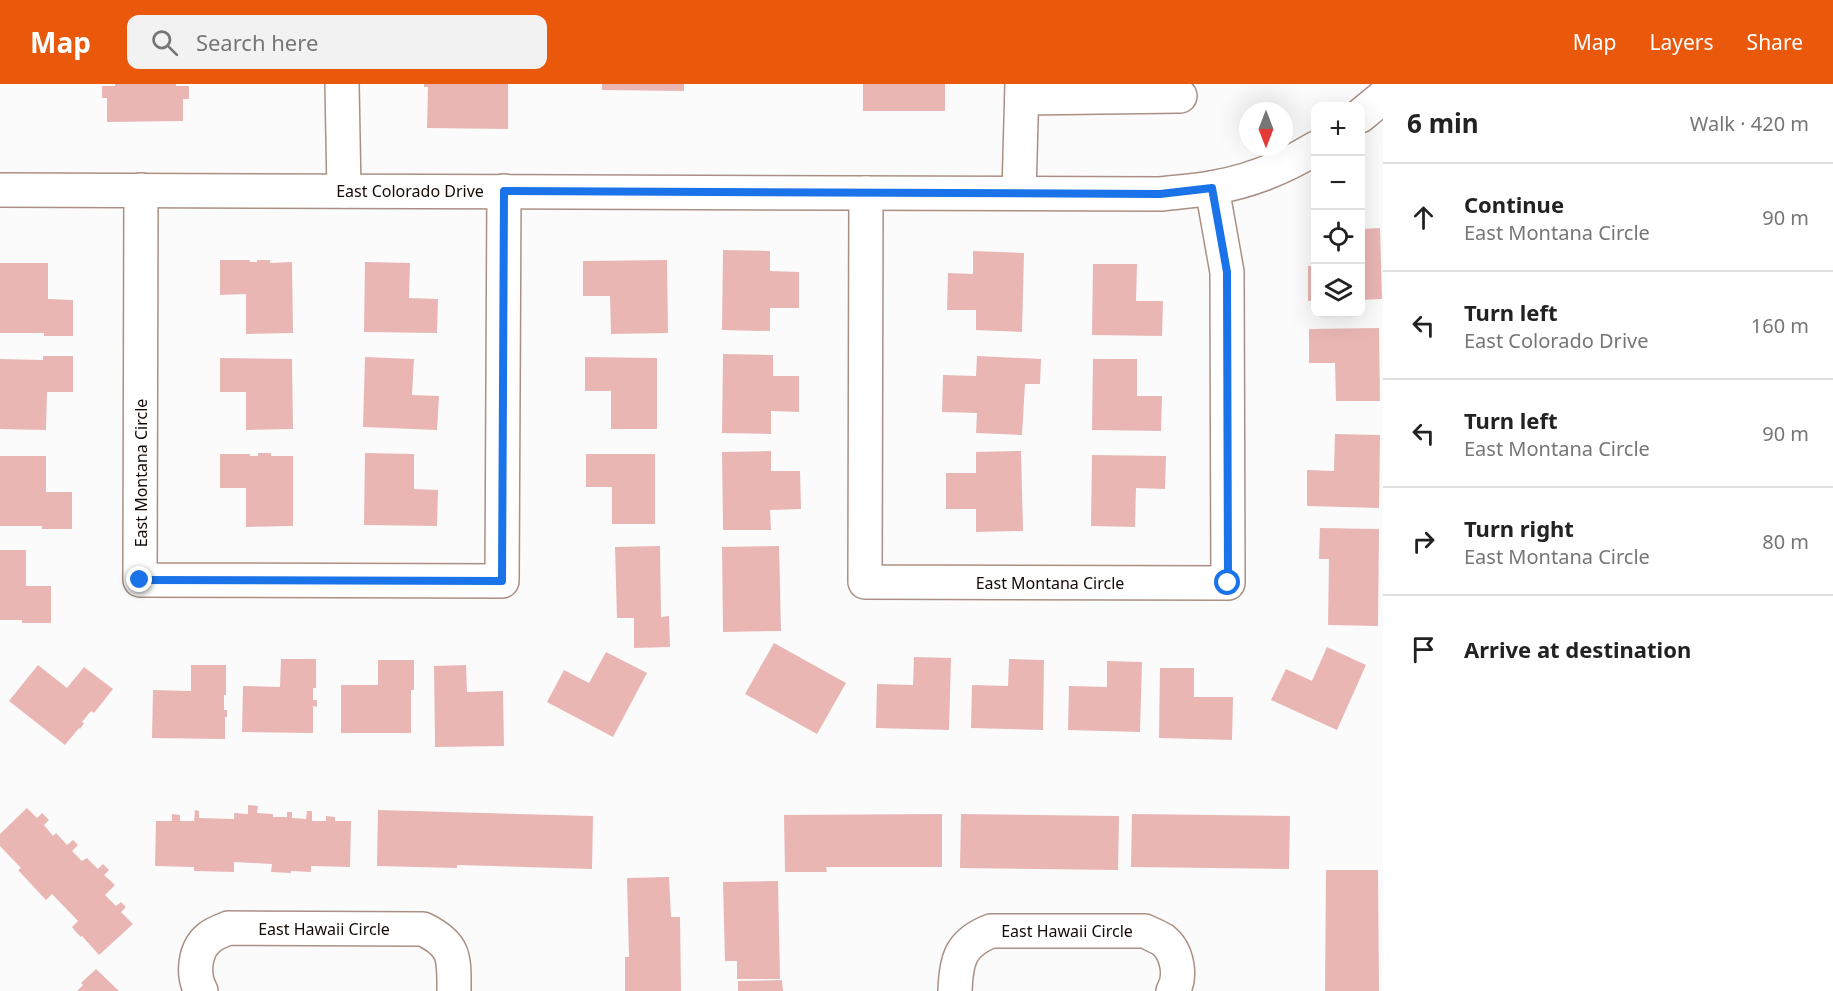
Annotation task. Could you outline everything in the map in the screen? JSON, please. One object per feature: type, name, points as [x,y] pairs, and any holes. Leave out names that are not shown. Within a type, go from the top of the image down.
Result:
[{"type":"street","points":[[319,84],[342,84],[344,191]]},
{"type":"street","points":[[1019,193],[1022,91],[1180,96]]},
{"type":"street","points":[[1365,113],[1383,97]]},
{"type":"street","name":"East Colorado Drive","points":[[0,190],[1160,194],[1212,188],[1254,177],[1311,151]]},
{"type":"street","name":"East Montana Circle","points":[[866,193],[865,582],[1228,583],[1227,272],[1212,188]]},
{"type":"street","name":"East Montana Circle","points":[[141,190],[140,580],[479,581],[502,581],[504,191]]},
{"type":"street","name":"East Hawaii Circle","points":[[201,991],[197,984],[195,969],[200,950],[209,938],[228,928],[423,929],[438,937],[449,948],[454,962],[454,991]]},
{"type":"street","name":"East Hawaii Circle","points":[[955,991],[956,969],[962,951],[976,937],[991,931],[1145,931],[1163,941],[1174,954],[1178,972],[1176,987],[1173,991]]},
{"type":"building","points":[[115,84],[189,86],[189,99],[183,99],[183,121],[107,122],[107,98],[102,98],[102,86],[115,86]]},
{"type":"building","points":[[424,84],[508,84],[508,129],[427,128],[428,87],[424,87]]},
{"type":"building","points":[[602,84],[684,84],[684,91],[602,90]]},
{"type":"building","points":[[863,84],[945,84],[945,111],[863,111]]},
{"type":"building","points":[[1380,228],[1382,299],[1365,300],[1365,229]]},
{"type":"building","points":[[723,250],[770,251],[770,271],[799,272],[799,308],[770,308],[770,331],[722,330]]},
{"type":"building","points":[[973,251],[1024,253],[1022,332],[976,330],[976,310],[947,310],[948,273],[973,274]]},
{"type":"building","points":[[220,260],[292,262],[293,333],[246,334],[246,294],[220,295]]},
{"type":"building","points":[[667,260],[668,333],[611,334],[610,296],[583,296],[583,261]]},
{"type":"building","points":[[365,262],[410,263],[409,298],[438,299],[437,333],[364,332]]},
{"type":"building","points":[[0,263],[48,263],[48,299],[73,300],[73,336],[44,336],[44,333],[0,333]]},
{"type":"building","points":[[1093,264],[1137,264],[1136,301],[1163,301],[1162,336],[1092,335]]},
{"type":"building","points":[[1308,266],[1311,266],[1311,301],[1308,301]]},
{"type":"building","points":[[1379,328],[1380,401],[1336,401],[1335,363],[1309,363],[1309,329]]},
{"type":"building","points":[[723,354],[773,355],[773,376],[799,376],[799,412],[771,411],[771,434],[722,433]]},
{"type":"building","points":[[43,356],[73,356],[73,392],[47,392],[46,430],[0,429],[0,359],[43,360]]},
{"type":"building","points":[[977,356],[1041,359],[1040,384],[1025,384],[1022,435],[976,433],[977,413],[942,412],[943,375],[976,376]]},
{"type":"building","points":[[365,357],[414,359],[412,395],[439,396],[437,430],[363,427]]},
{"type":"building","points":[[585,357],[657,358],[657,429],[611,429],[611,391],[585,391]]},
{"type":"building","points":[[220,358],[292,359],[293,429],[246,430],[246,392],[220,392]]},
{"type":"building","points":[[1093,359],[1137,359],[1137,396],[1162,396],[1161,431],[1092,430]]},
{"type":"building","points":[[1335,434],[1380,435],[1379,508],[1307,506],[1307,470],[1334,471]]},
{"type":"building","points":[[771,451],[771,471],[800,471],[801,509],[770,510],[771,530],[723,530],[722,452]]},
{"type":"building","points":[[1021,451],[1023,531],[976,532],[976,509],[946,509],[946,473],[976,473],[976,452]]},
{"type":"building","points":[[258,453],[271,453],[271,456],[293,456],[293,526],[246,527],[246,488],[220,488],[220,454],[258,456]]},
{"type":"building","points":[[365,453],[414,454],[414,489],[438,490],[437,526],[364,525]]},
{"type":"building","points":[[586,454],[655,454],[655,524],[612,524],[612,487],[586,487]]},
{"type":"building","points":[[1092,455],[1166,456],[1165,489],[1136,488],[1135,527],[1091,526]]},
{"type":"building","points":[[0,456],[46,456],[46,492],[72,492],[72,529],[0,526]]},
{"type":"building","points":[[1320,528],[1379,529],[1378,626],[1328,625],[1329,559],[1319,559]]},
{"type":"building","points":[[660,546],[661,617],[669,616],[670,647],[634,648],[634,618],[617,618],[615,547]]},
{"type":"building","points":[[779,546],[781,631],[723,632],[722,547]]},
{"type":"building","points":[[0,550],[26,550],[26,586],[51,586],[51,623],[0,620]]},
{"type":"building","points":[[774,643],[846,683],[817,734],[745,694]]},
{"type":"building","points":[[1327,647],[1366,665],[1337,730],[1271,700],[1286,669],[1312,681]]},
{"type":"building","points":[[606,652],[647,673],[613,737],[547,702],[564,670],[589,683]]},
{"type":"building","points":[[914,657],[951,658],[949,730],[876,728],[877,684],[913,685]]},
{"type":"building","points":[[281,659],[316,659],[316,688],[313,688],[313,700],[317,700],[317,707],[313,706],[313,733],[242,732],[243,686],[280,687]]},
{"type":"building","points":[[1009,659],[1044,660],[1043,730],[971,728],[972,685],[1008,686]]},
{"type":"building","points":[[378,660],[414,660],[411,733],[341,733],[341,685],[378,685]]},
{"type":"building","points":[[1107,661],[1142,662],[1140,732],[1068,730],[1069,686],[1107,687]]},
{"type":"building","points":[[38,665],[67,688],[84,667],[113,689],[94,713],[91,711],[82,722],[84,723],[80,729],[65,745],[9,701]]},
{"type":"building","points":[[191,665],[226,665],[225,739],[152,738],[153,690],[191,691]]},
{"type":"building","points":[[466,665],[467,692],[503,691],[504,746],[435,747],[434,666]]},
{"type":"building","points":[[1160,668],[1194,668],[1194,697],[1233,697],[1232,740],[1159,738]]},
{"type":"building","points":[[248,805],[258,806],[257,813],[273,814],[273,817],[287,817],[287,812],[292,812],[292,818],[306,819],[307,811],[312,811],[312,821],[326,821],[326,816],[335,817],[335,821],[351,821],[350,867],[311,866],[311,872],[291,871],[291,873],[271,872],[272,864],[234,862],[234,872],[194,871],[194,867],[155,866],[156,821],[172,821],[172,814],[180,815],[180,821],[194,821],[195,810],[199,811],[199,818],[234,819],[234,813],[248,814]]},
{"type":"building","points":[[27,808],[37,818],[42,813],[49,820],[44,825],[53,836],[56,833],[67,845],[73,840],[78,845],[72,851],[82,861],[87,858],[98,869],[103,864],[109,870],[104,875],[115,885],[105,895],[116,906],[121,902],[126,907],[121,912],[133,924],[99,955],[72,927],[78,921],[52,894],[46,900],[18,870],[21,868],[0,846],[0,834]]},
{"type":"building","points":[[378,810],[593,816],[592,869],[457,865],[457,868],[377,866]]},
{"type":"building","points":[[942,814],[942,867],[826,867],[827,872],[785,872],[784,815]]},
{"type":"building","points":[[961,814],[1119,816],[1118,870],[960,868]]},
{"type":"building","points":[[1132,814],[1290,816],[1289,869],[1131,867]]},
{"type":"building","points":[[1326,870],[1378,870],[1379,991],[1325,991]]},
{"type":"building","points":[[669,877],[671,917],[680,917],[681,991],[625,991],[625,957],[629,957],[627,878]]},
{"type":"building","points":[[778,881],[780,979],[737,979],[737,961],[725,961],[723,882]]},
{"type":"building","points":[[96,969],[119,991],[77,991],[83,985],[81,983]]},
{"type":"building","points":[[782,980],[783,991],[738,991],[738,981]]},
{"type":"route","points":[[140,580],[502,581],[504,191],[1160,194],[1212,188],[1227,272],[1228,583]]}]
